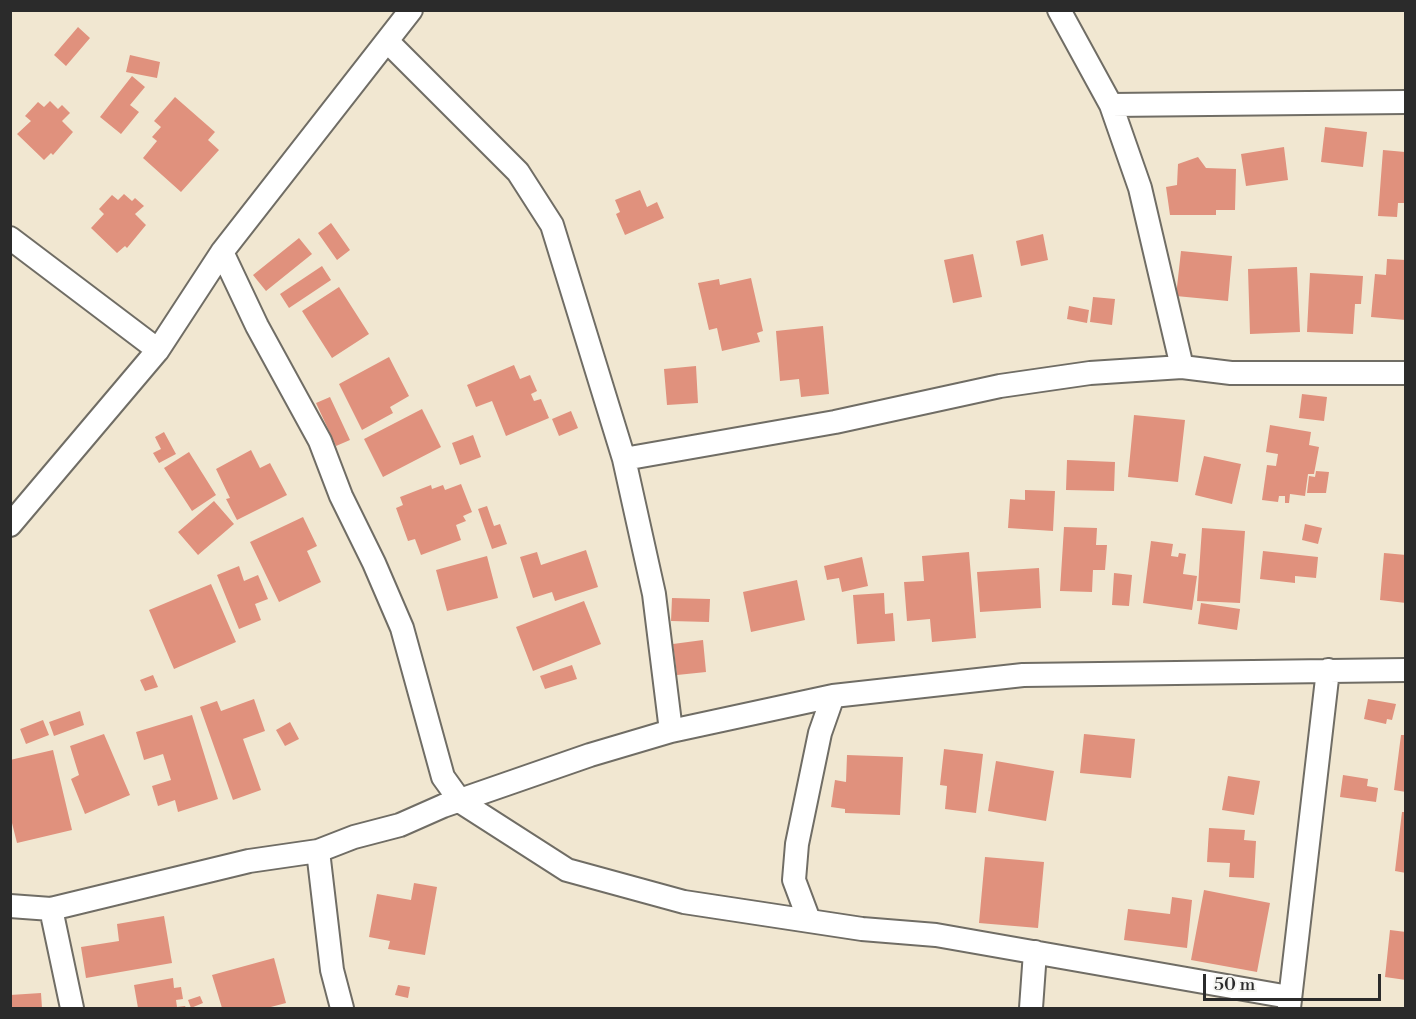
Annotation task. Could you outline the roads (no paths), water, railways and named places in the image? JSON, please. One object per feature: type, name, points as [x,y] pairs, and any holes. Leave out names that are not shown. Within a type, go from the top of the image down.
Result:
[{"type":"street","points":[[10,525],[158,350],[222,252],[411,10]]},
{"type":"street","points":[[1059,10],[1111,105],[1140,188],[1182,367]]},
{"type":"street","points":[[388,42],[518,172],[552,225],[624,459],[654,594],[671,731]]},
{"type":"street","points":[[1111,105],[1406,102]]},
{"type":"street","points":[[10,238],[158,350]]},
{"type":"street","points":[[222,252],[257,326],[320,441],[341,496],[374,562],[402,628],[443,777],[461,802],[567,870],[684,902],[862,929],[936,935],[1035,952],[1289,1003],[1328,670]]},
{"type":"street","points":[[624,459],[836,422],[1000,386],[1090,373],[1182,367],[1231,373],[1406,373]]},
{"type":"street","points":[[10,906],[51,909],[249,861],[318,851],[354,837],[400,825],[443,806],[461,802],[590,755],[671,731],[833,696],[1023,675],[1406,670]]},
{"type":"street","points":[[809,920],[794,880],[797,844],[820,733],[833,696]]},
{"type":"street","points":[[318,851],[332,970],[342,1008]]},
{"type":"street","points":[[51,909],[72,1008]]},
{"type":"street","points":[[1031,1008],[1035,952]]}]
